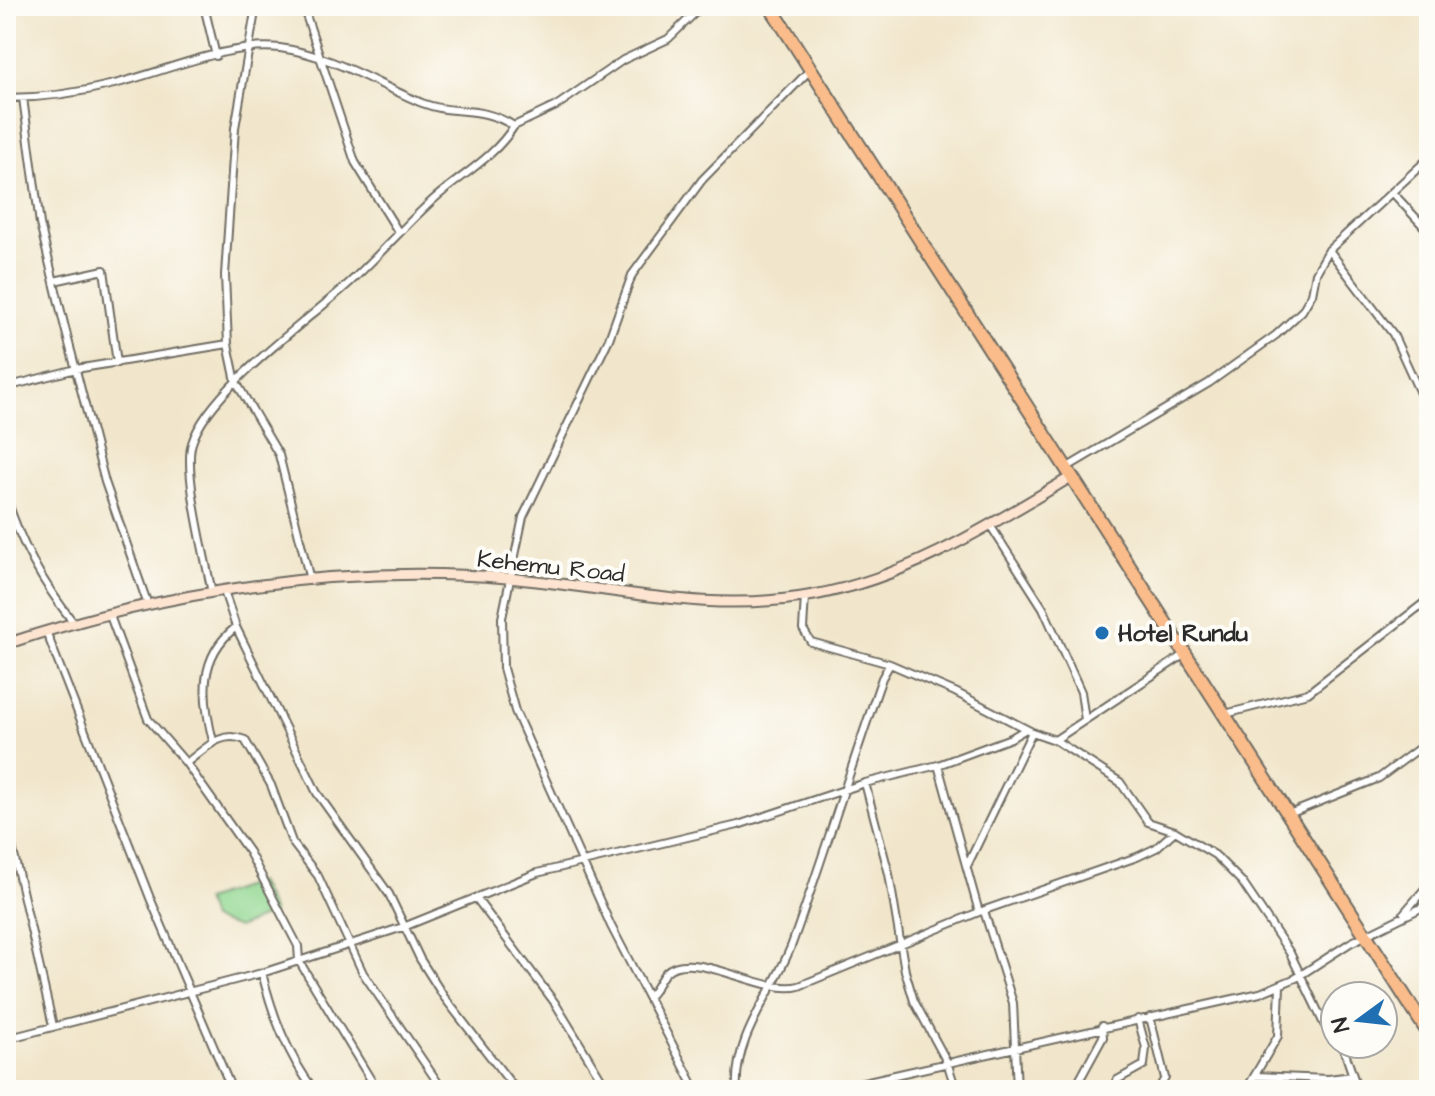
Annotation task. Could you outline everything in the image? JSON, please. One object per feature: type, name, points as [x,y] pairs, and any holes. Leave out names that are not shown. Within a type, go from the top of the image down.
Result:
[{"type":"highway","points":[[770,6],[1429,1034]]},
{"type":"street","points":[[204,6],[216,56]]},
{"type":"street","points":[[256,6],[235,128],[225,275],[228,344],[236,382],[279,455],[310,580]]},
{"type":"street","points":[[303,6],[317,56],[359,171],[399,233]]},
{"type":"street","points":[[212,593],[191,449],[198,431],[236,382],[350,283],[399,233],[494,150],[514,126],[556,106],[623,60],[668,39],[702,6]]},
{"type":"street","points":[[6,98],[95,89],[249,48],[281,48],[317,56],[422,103],[495,114],[514,126]]},
{"type":"street","points":[[696,1090],[611,926],[507,690],[501,643],[508,578],[523,517],[609,339],[632,275],[702,180],[809,71]]},
{"type":"street","points":[[23,98],[31,175],[54,281],[107,491],[148,605]]},
{"type":"street","points":[[1068,473],[1209,383],[1276,335],[1302,311],[1329,250],[1429,158]]},
{"type":"street","points":[[1392,192],[1429,232]]},
{"type":"street","points":[[1329,250],[1393,334],[1429,413]]},
{"type":"street","points":[[54,281],[104,270],[117,363]]},
{"type":"street","points":[[6,387],[76,369],[228,344]]},
{"type":"street","name":"Kehemu Road","points":[[6,644],[109,613],[224,591],[310,580],[419,576],[508,578],[701,603],[752,604],[805,596],[902,569],[990,525],[1068,473]]},
{"type":"street","points":[[6,496],[20,541],[32,565],[73,622]]},
{"type":"street","points":[[990,525],[1043,608],[1081,692],[1085,720]]},
{"type":"street","points":[[224,591],[236,627],[317,793],[389,894],[420,959],[444,997],[516,1090]]},
{"type":"street","points":[[805,596],[803,621],[806,639],[890,664],[1055,740],[1120,782],[1148,822],[1175,831],[1215,855],[1242,882],[1277,931],[1319,1014]]},
{"type":"street","points":[[1225,714],[1308,693],[1429,599]]},
{"type":"street","points":[[109,613],[148,719],[186,763],[249,852],[298,946],[299,961],[377,1090]]},
{"type":"street","points":[[213,741],[208,721],[207,663],[213,649],[236,627]]},
{"type":"street","points":[[46,631],[189,993],[232,1090]]},
{"type":"street","points":[[1055,740],[1185,654]]},
{"type":"street","points":[[737,1090],[743,1043],[790,948],[842,790],[890,664]]},
{"type":"street","points":[[6,1039],[262,973],[406,926],[537,873],[738,825],[865,783],[938,765],[1029,730]]},
{"type":"street","points":[[967,866],[1029,730]]},
{"type":"street","points":[[186,763],[213,741],[238,737],[251,748],[271,785],[292,842],[318,876],[363,973],[443,1090]]},
{"type":"street","points":[[1289,814],[1379,778],[1429,741]]},
{"type":"street","points":[[938,765],[981,912],[1013,1003],[1017,1090]]},
{"type":"street","points":[[865,783],[903,942],[905,971],[914,1001],[947,1062],[956,1090]]},
{"type":"street","points":[[6,820],[53,1026]]},
{"type":"street","points":[[648,997],[666,972],[681,967],[712,969],[771,988],[799,986],[981,912],[1137,857],[1156,848],[1175,831]]},
{"type":"street","points":[[1402,915],[1429,884]]},
{"type":"street","points":[[476,898],[555,1003],[608,1090]]},
{"type":"street","points":[[828,1090],[1102,1026],[1222,1003],[1280,986],[1367,934],[1429,904]]},
{"type":"street","points":[[262,973],[272,1011],[290,1054],[314,1090]]},
{"type":"street","points":[[1246,1090],[1278,1036],[1280,986]]},
{"type":"street","points":[[1150,1017],[1165,1078],[1158,1090]]},
{"type":"street","points":[[1120,1090],[1117,1080],[1144,1065],[1146,1048],[1138,1019]]},
{"type":"street","points":[[1074,1090],[1103,1037],[1102,1026]]},
{"type":"street","points":[[1348,1060],[1358,1090]]},
{"type":"street","points":[[6,1075],[11,1090]]},
{"type":"street","points":[[1257,1076],[1328,1079],[1353,1076]]},
{"type":"green space","points":[[258,882],[273,913],[238,928],[211,919],[205,900]]},
{"type":"place","name":"Hotel Rundu","points":[[1102,633]]}]
